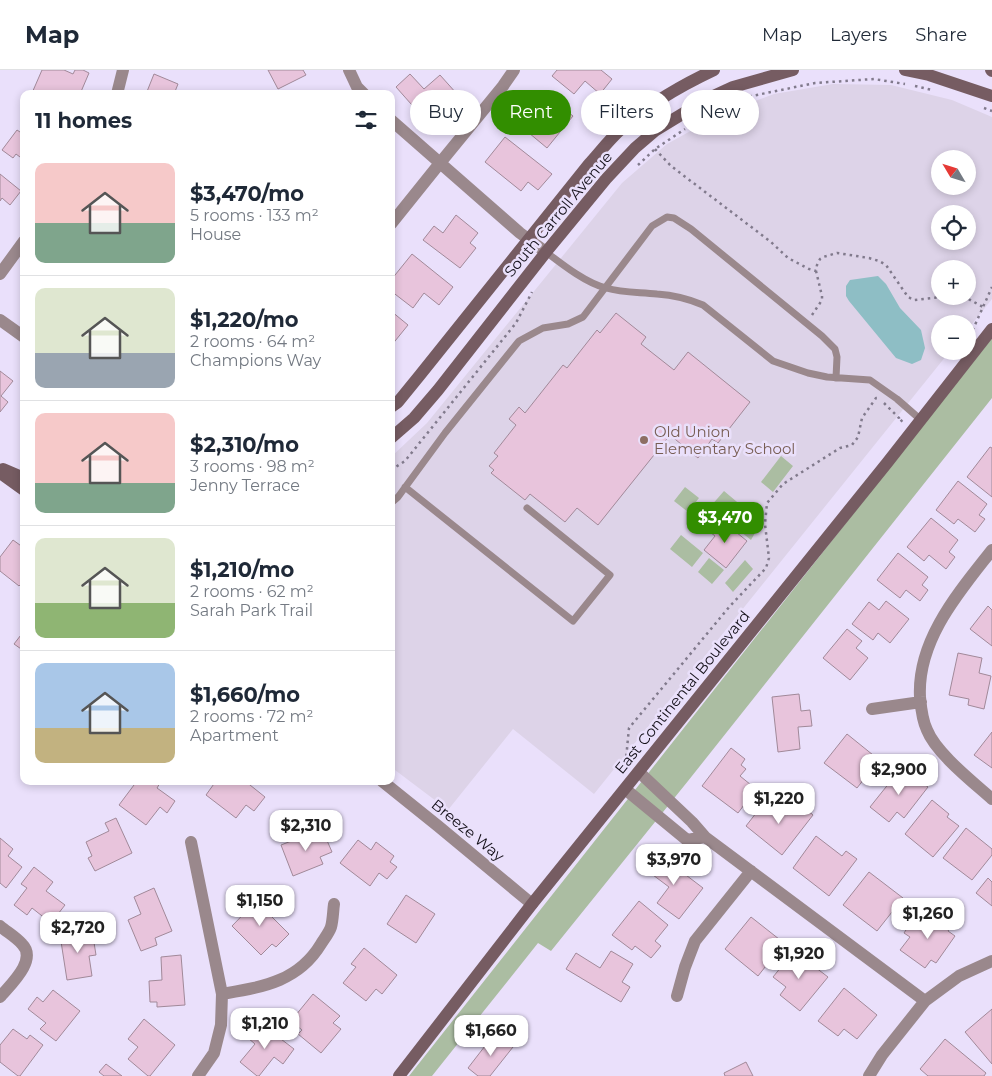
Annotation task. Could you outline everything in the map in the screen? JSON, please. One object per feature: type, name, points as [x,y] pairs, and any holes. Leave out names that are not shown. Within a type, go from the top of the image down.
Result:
[{"type":"main road","name":"South Carroll Avenue","points":[[395,404],[589,164],[618,131],[642,111],[680,87],[714,70]]},
{"type":"main road","name":"South Carroll Avenue","points":[[395,435],[414,418],[438,390],[546,252],[606,179],[635,148],[656,130],[707,99],[733,87],[793,70]]},
{"type":"main road","points":[[905,70],[929,75],[992,96]]},
{"type":"main road","name":"East Continental Boulevard","points":[[399,1076],[916,416],[992,329]]},
{"type":"main road","points":[[0,468],[20,476]]},
{"type":"main road","points":[[0,474],[20,487]]},
{"type":"street","points":[[119,90],[123,70]]},
{"type":"street","points":[[349,70],[361,90]]},
{"type":"street","points":[[395,219],[514,70]]},
{"type":"street","points":[[395,124],[520,233],[546,252]]},
{"type":"street","points":[[0,274],[20,246]]},
{"type":"street","points":[[0,320],[20,334]]},
{"type":"street","points":[[992,550],[946,612],[932,636],[920,684],[921,711],[927,731],[946,756],[992,799]]},
{"type":"street","points":[[872,709],[921,702]]},
{"type":"street","points":[[639,772],[692,822],[704,837],[751,870],[925,1001]]},
{"type":"street","name":"Breeze Way","points":[[387,785],[532,904]]},
{"type":"street","points":[[625,789],[688,840],[704,837]]},
{"type":"street","points":[[191,842],[222,994],[220,1025],[214,1053],[198,1076]]},
{"type":"street","points":[[677,996],[695,941],[751,870]]},
{"type":"street","points":[[222,994],[257,988],[276,982],[303,967],[318,949],[331,928],[334,904]]},
{"type":"street","points":[[0,926],[23,945],[27,953],[27,959],[23,968],[0,997]]},
{"type":"street","points":[[869,1076],[882,1055],[925,1001],[959,976],[992,961]]},
{"type":"lane","points":[[395,500],[519,340],[543,328],[568,324],[583,317],[652,226],[667,217],[674,218],[691,229],[822,336],[835,350],[837,357],[836,378]]},
{"type":"lane","points":[[546,252],[581,276],[605,288],[626,292],[659,294],[694,301],[702,305],[773,361],[808,373],[827,377],[870,380],[897,398],[916,416]]},
{"type":"lane","points":[[404,487],[573,621],[610,575],[527,508]]},
{"type":"path","points":[[634,169],[655,149],[688,126],[747,97],[815,83],[874,79],[938,92]]},
{"type":"path","points":[[983,107],[992,111]]},
{"type":"path","points":[[655,149],[671,166],[771,242],[788,258],[809,269],[816,270]]},
{"type":"path","points":[[807,323],[822,300],[816,270],[817,264],[823,257],[837,253],[879,261],[886,265],[908,297],[914,300],[931,298]]},
{"type":"path","points":[[976,322],[992,287]]},
{"type":"path","points":[[395,467],[405,461],[516,322],[533,290]]},
{"type":"path","points":[[976,303],[983,307]]},
{"type":"path","points":[[620,775],[625,768],[630,728],[730,606],[766,568],[769,558],[765,524],[767,503],[783,484],[840,448],[852,445],[858,437],[862,418],[876,398],[879,398],[900,418],[900,422],[916,416]]},
{"type":"shaded area","name":"Old Union Elementary School","points":[[833,84],[891,85],[952,100],[992,117],[992,299],[976,319],[976,315],[931,315],[931,360],[943,360],[594,794],[513,729],[448,810],[395,770],[395,453],[427,423],[622,183],[667,144],[683,135],[759,135],[759,100],[774,94]]},
{"type":"shaded area","points":[[878,276],[886,284],[900,308],[921,330],[925,348],[921,360],[912,364],[896,358],[846,296],[846,286],[850,280]]},
{"type":"shaded area","points":[[992,338],[992,398],[551,951],[538,943],[432,1076],[409,1076],[976,360]]},
{"type":"shaded area","points":[[781,456],[793,466],[773,492],[761,482]]},
{"type":"shaded area","points":[[685,487],[699,498],[688,512],[674,501]]},
{"type":"shaded area","points":[[724,491],[761,522],[751,540],[710,507]]},
{"type":"shaded area","points":[[681,535],[703,553],[692,567],[670,549]]},
{"type":"shaded area","points":[[709,558],[724,570],[712,584],[698,572]]},
{"type":"shaded area","points":[[745,560],[753,569],[733,592],[725,583]]},
{"type":"building","points":[[42,70],[64,70],[73,74],[75,70],[83,70],[89,73],[82,90],[33,90]]},
{"type":"building","points":[[268,70],[303,70],[306,75],[278,89]]},
{"type":"building","points":[[557,70],[601,70],[612,79],[603,90],[595,90],[585,81],[574,94],[552,76]]},
{"type":"building","points":[[154,74],[178,84],[176,90],[148,90]]},
{"type":"building","points":[[410,74],[424,89],[440,75],[453,90],[410,90],[410,103],[396,87]]},
{"type":"building","points":[[17,130],[20,132],[20,157],[16,154],[13,158],[2,150]]},
{"type":"building","points":[[531,135],[558,135],[547,148]]},
{"type":"building","points":[[505,137],[552,174],[538,190],[528,182],[521,191],[485,162]]},
{"type":"building","points":[[0,174],[20,190],[20,192],[10,205],[2,198],[0,201]]},
{"type":"building","points":[[456,215],[478,233],[470,243],[476,248],[460,268],[423,240],[434,226],[443,233]]},
{"type":"building","points":[[412,254],[453,287],[439,305],[424,293],[413,308],[395,294],[395,275]]},
{"type":"building","name":"Old Union Elementary School","points":[[616,313],[646,337],[641,344],[674,370],[688,352],[750,402],[718,443],[712,439],[698,458],[670,435],[598,525],[577,508],[565,522],[530,494],[525,500],[491,473],[494,470],[489,466],[498,456],[494,453],[516,425],[509,419],[519,407],[525,413],[563,365],[567,368],[597,330],[600,333]]},
{"type":"building","points":[[395,314],[408,325],[395,341]]},
{"type":"building","points":[[0,371],[13,381],[1,396],[8,402],[0,412]]},
{"type":"building","points":[[990,447],[992,448],[992,497],[967,477]]},
{"type":"building","points":[[958,481],[987,504],[979,515],[985,519],[975,532],[958,519],[954,524],[936,510]]},
{"type":"building","points":[[931,518],[958,540],[949,552],[955,557],[946,569],[929,555],[924,561],[907,547]]},
{"type":"building","points":[[720,519],[747,541],[726,568],[704,550],[715,536],[710,532]]},
{"type":"building","points":[[13,540],[20,545],[19,586],[0,571],[0,557]]},
{"type":"building","points":[[898,553],[928,577],[922,585],[928,590],[920,601],[906,590],[900,598],[877,580]]},
{"type":"building","points":[[886,601],[909,619],[890,643],[878,633],[873,640],[852,624],[869,602],[879,610]]},
{"type":"building","points":[[988,606],[992,610],[992,646],[970,629]]},
{"type":"building","points":[[847,629],[862,641],[856,648],[868,658],[850,680],[823,658]]},
{"type":"building","points":[[20,636],[20,648],[14,644]]},
{"type":"building","points":[[958,653],[982,658],[979,673],[991,676],[984,709],[968,705],[969,699],[949,695]]},
{"type":"building","points":[[799,694],[801,711],[810,710],[812,726],[798,727],[800,749],[778,752],[772,697]]},
{"type":"building","points":[[992,732],[992,768],[974,755]]},
{"type":"building","points":[[847,734],[873,755],[862,769],[868,774],[857,788],[824,763]]},
{"type":"building","points":[[731,748],[745,759],[741,765],[746,769],[740,776],[756,789],[738,813],[702,786]]},
{"type":"building","points":[[902,767],[928,787],[904,818],[897,812],[889,822],[870,807]]},
{"type":"building","points":[[134,785],[159,785],[157,788],[175,801],[167,813],[160,807],[146,825],[119,805]]},
{"type":"building","points":[[213,785],[250,785],[265,797],[254,811],[246,805],[236,818],[206,795]]},
{"type":"building","points":[[767,799],[788,815],[798,802],[813,815],[782,855],[746,826]]},
{"type":"building","points":[[932,800],[949,814],[947,817],[959,826],[933,857],[905,834]]},
{"type":"building","points":[[116,818],[132,853],[95,871],[88,858],[92,856],[86,842],[109,831],[105,823]]},
{"type":"building","points":[[966,828],[992,849],[992,855],[972,880],[943,858]]},
{"type":"building","points":[[322,829],[332,852],[320,857],[323,864],[293,876],[281,845]]},
{"type":"building","points":[[816,836],[842,856],[846,851],[857,859],[829,896],[793,868]]},
{"type":"building","points":[[0,838],[13,849],[8,856],[22,867],[6,888],[0,883]]},
{"type":"building","points":[[358,840],[371,850],[376,842],[394,856],[390,862],[397,867],[387,879],[379,873],[370,886],[340,863]]},
{"type":"building","points":[[657,853],[703,888],[679,919],[657,903],[669,887],[645,869]]},
{"type":"building","points":[[34,867],[53,882],[46,891],[65,905],[51,923],[32,908],[27,915],[14,905],[27,888],[21,884]]},
{"type":"building","points":[[869,872],[903,898],[877,931],[843,905]]},
{"type":"building","points":[[988,878],[992,882],[992,906],[976,893]]},
{"type":"building","points":[[154,888],[172,931],[155,938],[157,945],[141,951],[128,920],[141,914],[134,897]]},
{"type":"building","points":[[406,895],[435,914],[416,943],[387,924]]},
{"type":"building","points":[[261,896],[275,910],[270,915],[289,934],[276,947],[272,944],[261,955],[232,926]]},
{"type":"building","points":[[639,901],[668,925],[655,941],[661,946],[651,958],[635,946],[632,950],[612,935]]},
{"type":"building","points":[[939,911],[954,922],[948,931],[955,936],[936,963],[931,960],[925,968],[900,950],[910,937],[904,933],[913,919],[927,928]]},
{"type":"building","points":[[751,917],[784,943],[758,976],[725,949]]},
{"type":"building","points":[[92,930],[96,955],[89,956],[92,976],[67,980],[60,935]]},
{"type":"building","points":[[364,948],[397,975],[382,994],[376,989],[366,1001],[343,983],[356,967],[351,964]]},
{"type":"building","points":[[611,951],[633,964],[622,982],[630,987],[621,1002],[566,969],[576,953],[600,968]]},
{"type":"building","points":[[794,951],[828,977],[800,1011],[780,995],[786,987],[773,977]]},
{"type":"building","points":[[181,955],[185,1005],[157,1007],[157,1002],[150,1002],[149,981],[162,980],[161,957]]},
{"type":"building","points":[[844,988],[877,1015],[857,1039],[844,1029],[838,1036],[818,1021]]},
{"type":"building","points":[[53,990],[80,1011],[56,1041],[40,1029],[46,1023],[28,1009],[37,997],[43,1002]]},
{"type":"building","points":[[313,994],[340,1016],[333,1023],[341,1029],[321,1053],[298,1034],[302,1030],[291,1021]]},
{"type":"building","points":[[992,1009],[992,1064],[965,1032]]},
{"type":"building","points":[[144,1019],[175,1045],[150,1076],[128,1059],[138,1047],[128,1039]]},
{"type":"building","points":[[260,1023],[294,1049],[283,1064],[274,1057],[257,1076],[240,1062],[255,1044],[248,1038]]},
{"type":"building","points":[[13,1029],[27,1039],[30,1035],[43,1045],[20,1076],[0,1062],[0,1045]]},
{"type":"building","points":[[495,1033],[513,1047],[490,1076],[478,1076],[468,1068]]},
{"type":"building","points":[[945,1039],[986,1073],[984,1076],[928,1076],[920,1069]]},
{"type":"building","points":[[746,1062],[753,1076],[725,1076],[724,1073]]},
{"type":"building","points":[[106,1064],[122,1076],[104,1076],[99,1072]]},
{"type":"place","name":"Old Union Elementary School","points":[[644,440]]}]
